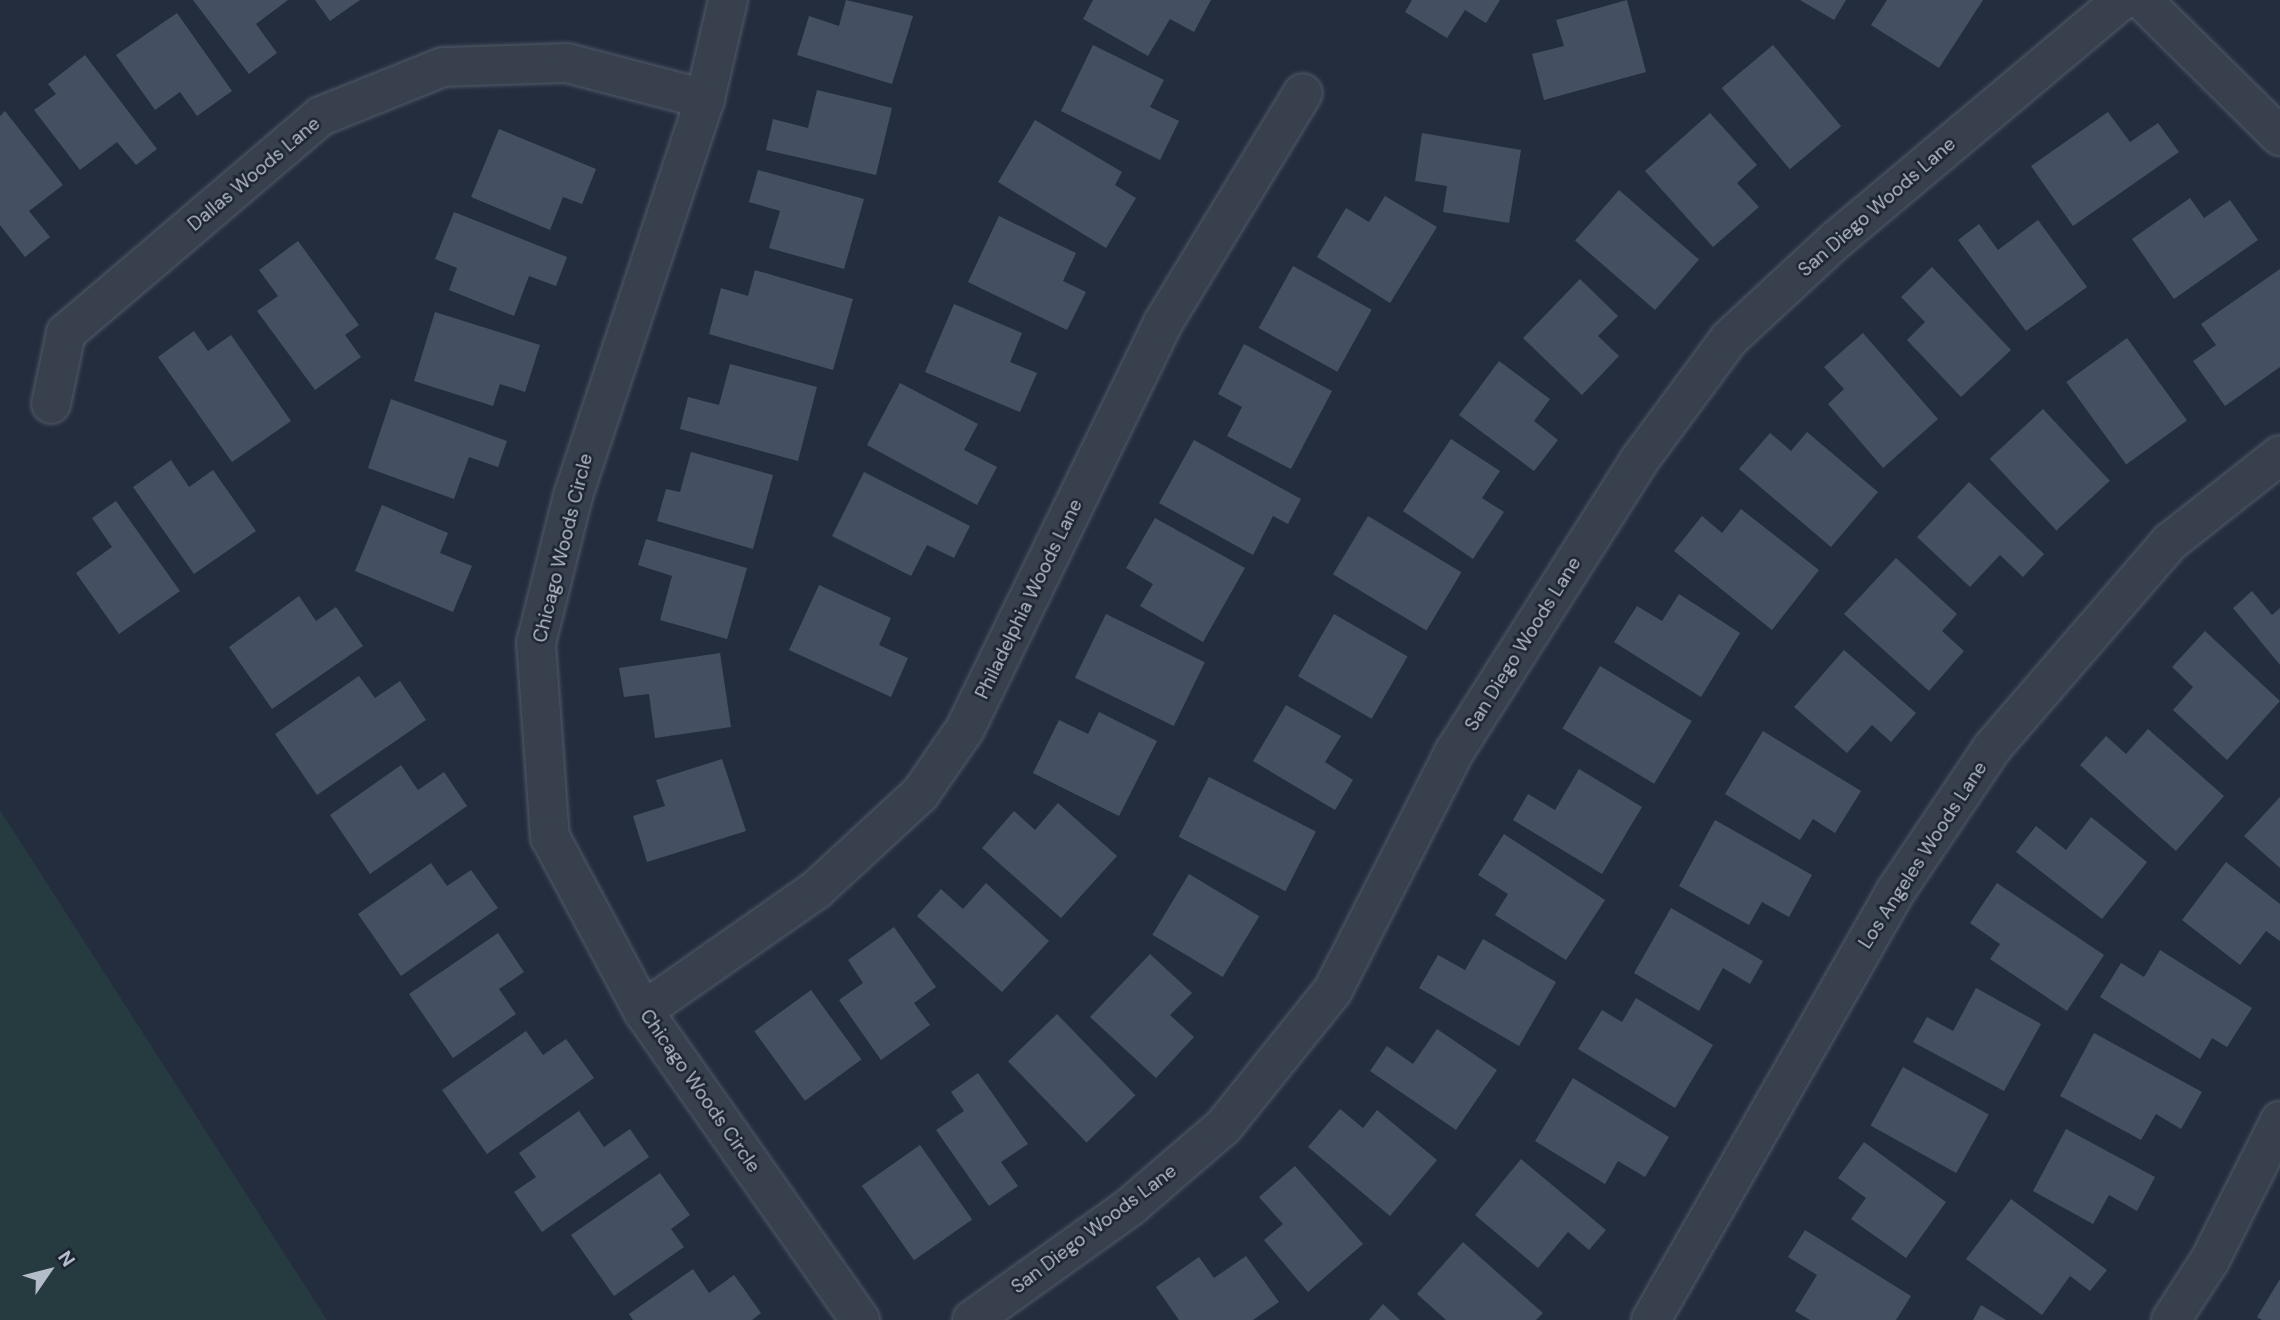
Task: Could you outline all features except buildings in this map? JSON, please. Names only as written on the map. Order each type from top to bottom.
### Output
[{"type":"street","name":"Chicago Woods Circle","points":[[728,0],[705,99],[573,496],[536,643],[550,837],[643,1011],[860,1320]]},
{"type":"street","name":"San Diego Woods Lane","points":[[972,1320],[1131,1206],[1223,1127],[1334,990],[1453,754],[1638,462],[1729,339],[1836,240],[2122,0]]},
{"type":"street","points":[[2142,0],[2280,136]]},
{"type":"street","name":"Dallas Woods Lane","points":[[51,404],[66,333],[321,116],[443,67],[567,63],[705,99]]},
{"type":"street","name":"Philadelphia Woods Lane","points":[[643,1011],[817,889],[920,794],[965,729],[1163,323],[1303,93]]},
{"type":"street","name":"Los Angeles Woods Lane","points":[[1651,1320],[1895,892],[1992,748],[2170,542],[2280,456]]},
{"type":"street","points":[[2171,1320],[2210,1260],[2280,1121]]},
{"type":"green space","points":[[0,810],[327,1320],[0,1320]]}]
